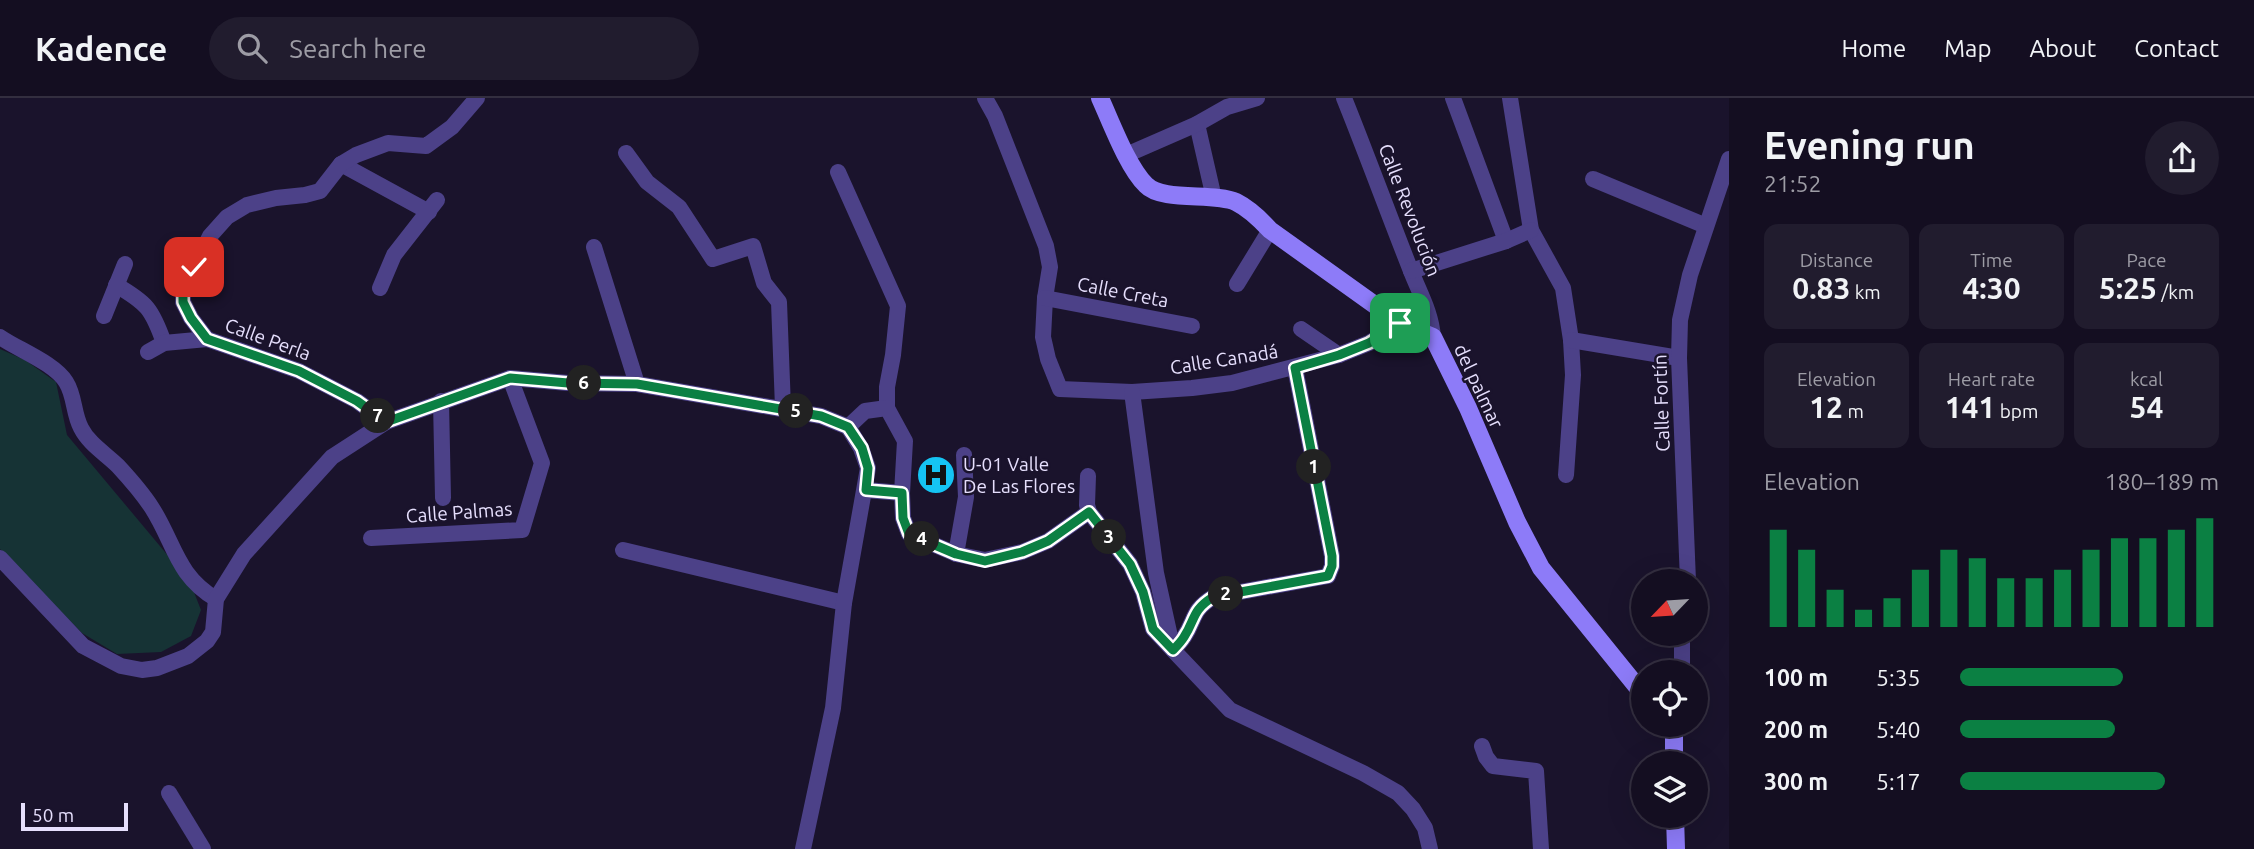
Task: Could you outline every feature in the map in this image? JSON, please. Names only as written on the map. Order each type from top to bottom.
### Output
[{"type":"street","points":[[341,164],[388,143],[426,146],[452,127],[477,98]]},
{"type":"street","points":[[985,98],[995,116],[1045,246],[1050,267],[1045,298]]},
{"type":"street","points":[[1100,98],[1126,155],[1197,124],[1225,103],[1256,98]]},
{"type":"street","name":"Calle Revolución","points":[[1343,98],[1432,320],[1433,338]]},
{"type":"street","points":[[1453,98],[1506,241]]},
{"type":"street","points":[[1510,98],[1531,230],[1563,289],[1571,340],[1573,375],[1566,475]]},
{"type":"street","points":[[1197,124],[1214,198]]},
{"type":"street","points":[[626,153],[647,182],[679,207],[713,260],[753,246],[764,284],[779,302],[783,408]]},
{"type":"street","name":"del palmar","points":[[1126,155],[1147,187],[1171,195],[1234,201],[1400,323],[1433,338],[1468,408],[1517,522],[1541,568],[1631,679]]},
{"type":"street","name":"Calle Fortín","points":[[1688,569],[1679,358],[1680,320],[1690,275],[1729,159]]},
{"type":"street","points":[[341,164],[433,206],[394,255],[380,288]]},
{"type":"street","name":"Calle Perla","points":[[207,339],[183,302],[183,290],[210,236],[227,218],[247,205],[320,191],[341,164]]},
{"type":"street","points":[[838,172],[898,306],[887,387],[887,408],[905,441],[903,518],[909,534],[956,554],[985,561],[1022,552],[1048,541],[1089,512]]},
{"type":"street","points":[[1593,179],[1706,226]]},
{"type":"street","points":[[1237,284],[1270,230]]},
{"type":"street","points":[[1411,271],[1506,241],[1531,230]]},
{"type":"street","points":[[594,247],[637,384]]},
{"type":"street","points":[[104,316],[125,264]]},
{"type":"street","points":[[116,285],[143,301],[156,321],[164,343]]},
{"type":"street","name":"Calle Creta","points":[[1045,298],[1192,326]]},
{"type":"street","name":"Calle Canadá","points":[[1045,298],[1043,337],[1060,389],[1132,391],[1219,385],[1339,355],[1369,343],[1400,323]]},
{"type":"street","points":[[1301,329],[1339,355]]},
{"type":"street","points":[[0,337],[56,370],[66,382],[82,430],[118,467],[152,509],[180,565],[201,590],[215,600]]},
{"type":"street","name":"Calle Perla","points":[[148,352],[164,343],[207,339],[299,371],[357,401],[386,422]]},
{"type":"street","points":[[1571,340],[1679,358]]},
{"type":"street","points":[[1173,650],[1185,636],[1193,616],[1202,604],[1213,597],[1328,576],[1332,556],[1295,368]]},
{"type":"street","points":[[0,558],[83,646],[121,666],[142,670],[157,668],[188,656],[207,641],[213,632],[215,600],[244,554],[332,457],[386,422],[441,401],[510,378],[568,383],[637,384],[821,416],[848,427],[862,448],[868,468],[844,603],[834,708],[803,849]]},
{"type":"street","name":"Calle Palmas","points":[[371,538],[522,530],[542,463],[510,378]]},
{"type":"street","points":[[1132,391],[1156,573],[1173,650]]},
{"type":"street","points":[[441,401],[443,498]]},
{"type":"street","points":[[848,427],[865,411],[887,408]]},
{"type":"street","points":[[956,554],[966,497],[964,455]]},
{"type":"street","points":[[1088,476],[1089,512],[1130,564],[1143,592],[1153,629],[1230,710],[1363,773],[1398,793],[1413,809],[1424,828],[1430,849]]},
{"type":"street","points":[[866,490],[902,493]]},
{"type":"street","points":[[623,550],[844,603]]},
{"type":"street","points":[[1482,746],[1493,766],[1536,771],[1541,849]]},
{"type":"street","points":[[169,793],[203,849]]},
{"type":"street","points":[[1675,828],[1676,849]]},
{"type":"green space","points":[[0,349],[25,360],[56,382],[67,435],[190,582],[201,610],[191,636],[161,652],[117,654],[82,633],[0,549]]},
{"type":"place","name":"U-01 Valle De Las Flores","points":[[936,475]]},
{"type":"route","points":[[194,267],[183,290],[183,302],[207,339],[299,371],[357,401],[386,422],[510,378],[568,383],[637,384],[783,408],[821,416],[848,427],[862,448],[868,468],[866,490],[902,493],[903,518],[909,534],[956,554],[985,561],[1022,552],[1048,541],[1089,512],[1130,564],[1143,592],[1153,629],[1173,650],[1185,636],[1193,616],[1202,604],[1213,597],[1328,576],[1332,556],[1295,368],[1369,343],[1400,323]]}]
